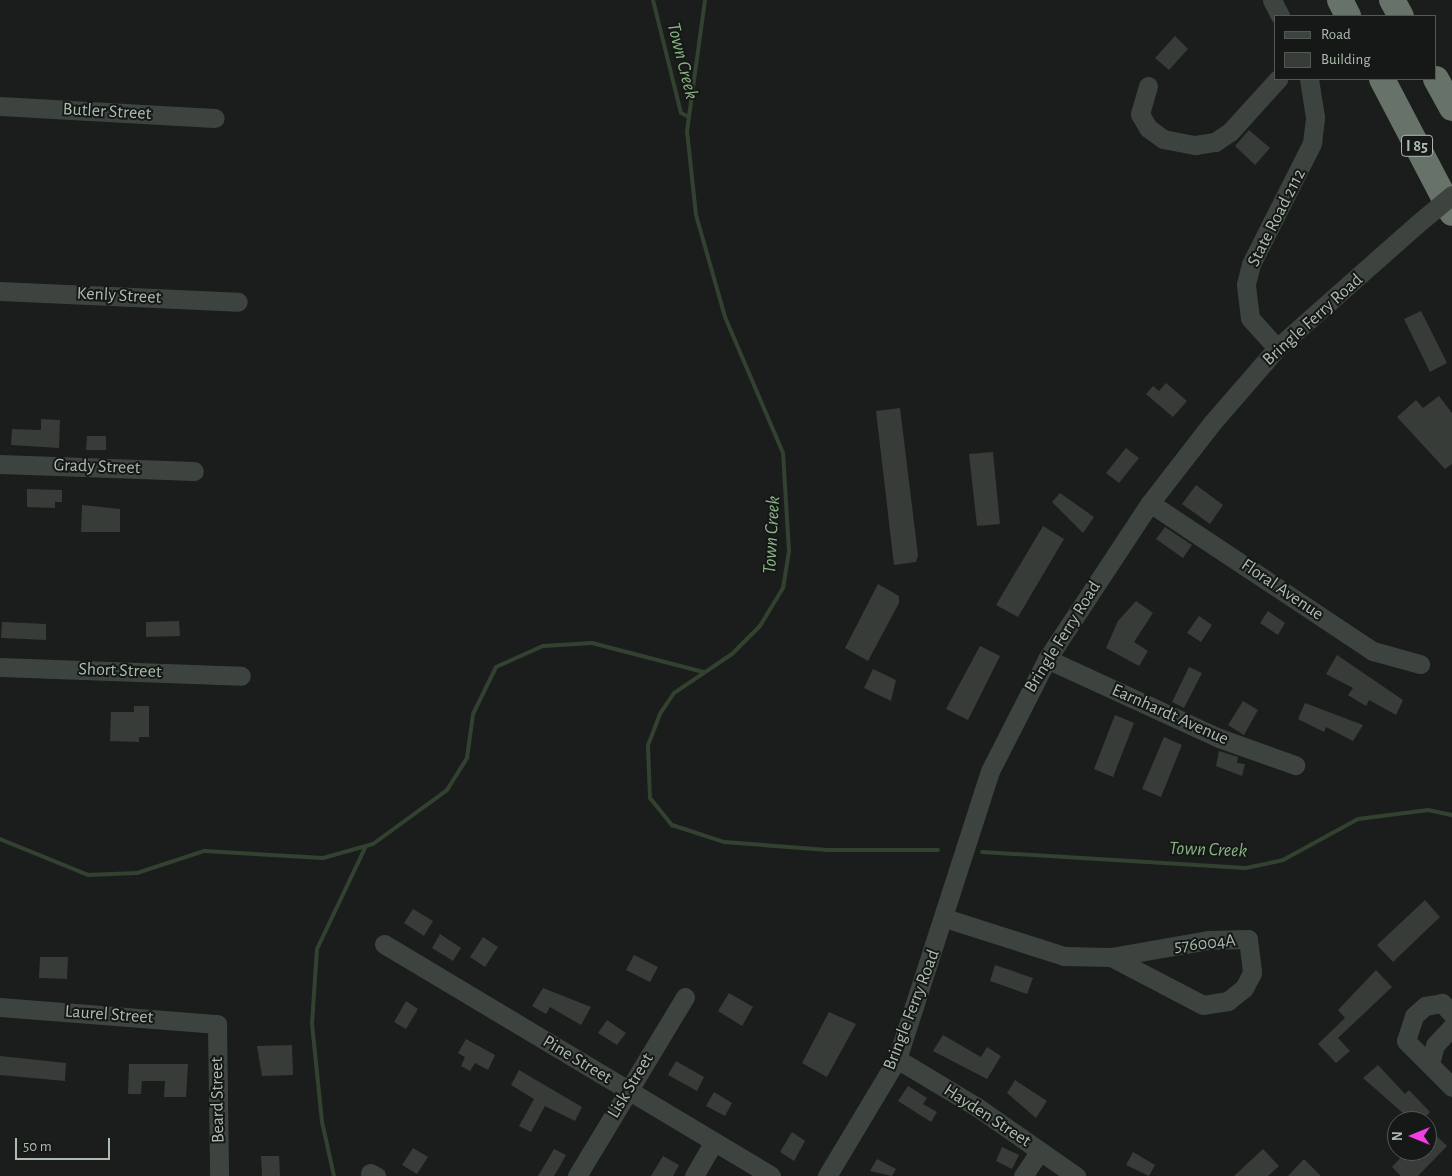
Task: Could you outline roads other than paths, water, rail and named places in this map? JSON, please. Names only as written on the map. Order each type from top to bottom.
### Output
[{"type":"highway","points":[[1340,0],[1348,15]]},
{"type":"highway","points":[[1392,0],[1400,15]]},
{"type":"highway","name":"I 85","points":[[1383,80],[1452,213]]},
{"type":"highway","points":[[1437,80],[1452,108]]},
{"type":"street","points":[[1272,0],[1280,15]]},
{"type":"street","points":[[1148,86],[1140,114],[1148,128],[1163,139],[1195,145],[1215,142],[1230,132],[1277,80]]},
{"type":"street","name":"State Road 2112","points":[[1277,348],[1250,318],[1246,284],[1251,264],[1312,143],[1315,117],[1309,80]]},
{"type":"street","name":"Butler Street","points":[[0,106],[215,118]]},
{"type":"street","name":"Bringle Ferry Road","points":[[827,1176],[897,1059],[945,918],[990,771],[1046,659],[1150,503],[1277,348],[1452,195]]},
{"type":"street","name":"Kenly Street","points":[[0,291],[238,302]]},
{"type":"street","name":"Grady Street","points":[[0,464],[194,471]]},
{"type":"street","name":"Floral Avenue","points":[[1150,503],[1373,651],[1420,664]]},
{"type":"street","name":"Earnhardt Avenue","points":[[1046,659],[1219,738],[1295,766]]},
{"type":"street","name":"Short Street","points":[[0,666],[241,676]]},
{"type":"street","name":"576004A","points":[[945,918],[1046,952],[1111,957],[1208,940],[1248,940],[1252,973],[1244,988],[1228,1001],[1203,1005],[1111,957]]},
{"type":"street","name":"Pine Street","points":[[384,944],[770,1176]]},
{"type":"street","name":"Lisk Street","points":[[577,1176],[627,1090],[685,997]]},
{"type":"street","points":[[1452,1014],[1434,1002],[1414,1016],[1407,1028],[1406,1041],[1452,1087]]},
{"type":"street","name":"Laurel Street","points":[[0,1007],[217,1024]]},
{"type":"street","name":"Beard Street","points":[[217,1024],[219,1176]]},
{"type":"street","points":[[1430,1063],[1435,1045],[1452,1027]]},
{"type":"street","name":"Hayden Street","points":[[897,1059],[1076,1176]]},
{"type":"street","points":[[694,1176],[714,1142]]},
{"type":"street","points":[[1023,1176],[1040,1151]]},
{"type":"waterway","name":"Town Creek","points":[[653,0],[681,113],[689,117]]},
{"type":"waterway","name":"Town Creek","points":[[705,0],[687,131],[696,215],[725,317],[783,453],[789,551],[783,588],[760,626],[732,654],[674,693],[660,714],[648,746],[650,798],[672,825],[724,842],[828,850],[938,850]]},
{"type":"waterway","points":[[0,839],[88,875],[137,873],[204,851],[323,858],[373,844],[447,790],[467,758],[473,714],[496,667],[543,646],[592,643],[703,672]]},
{"type":"waterway","name":"Town Creek","points":[[982,852],[1246,868],[1283,860],[1358,819],[1428,810],[1452,815]]},
{"type":"waterway","points":[[334,1176],[322,1122],[312,1024],[317,949],[366,846]]}]
